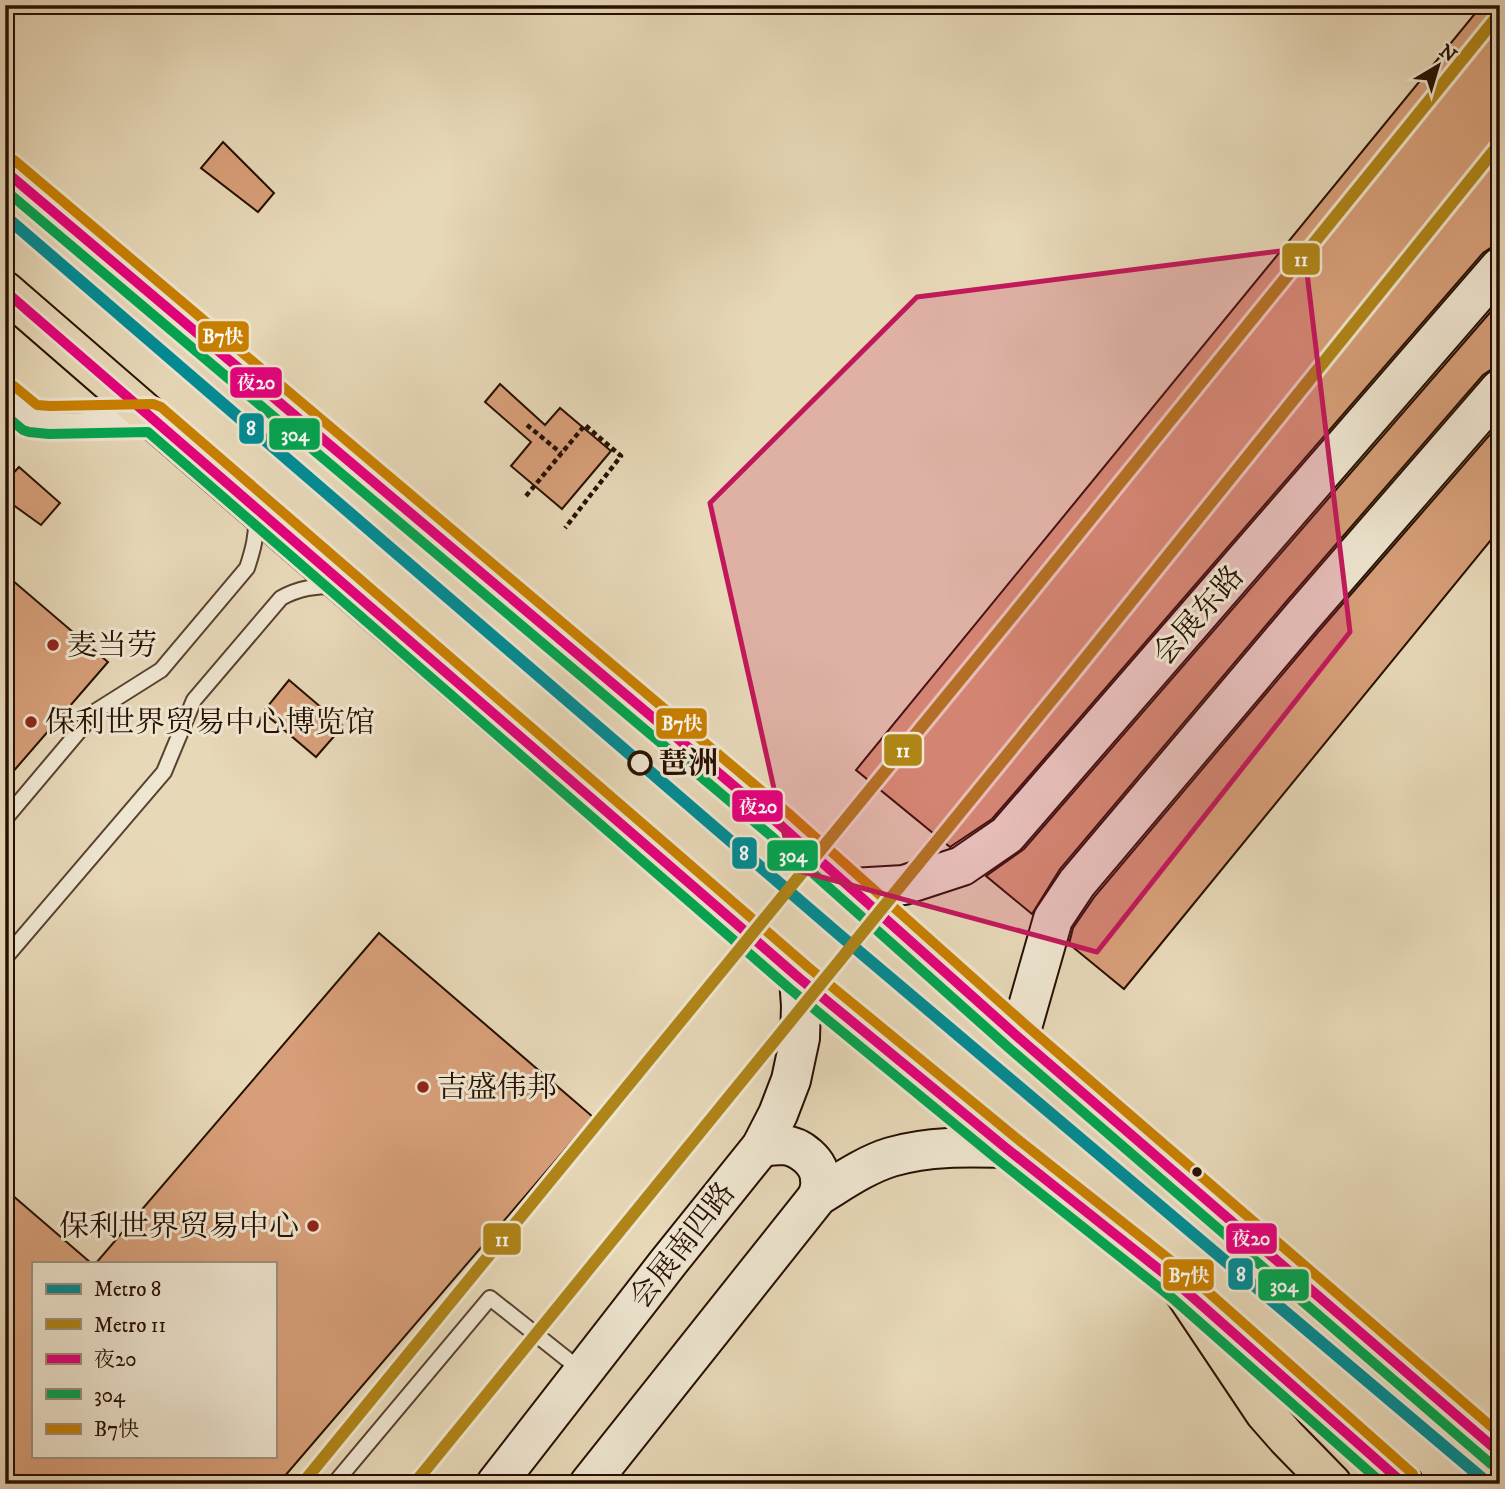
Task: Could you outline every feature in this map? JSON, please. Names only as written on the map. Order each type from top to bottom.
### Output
[{"type":"main road","points":[[5,171],[779,824],[1019,1038],[1500,1452]]},
{"type":"main road","points":[[5,291],[799,978],[1180,1286],[1404,1484]]},
{"type":"main road","points":[[1180,1286],[1265,1413],[1332,1484]]},
{"type":"street","name":"会展东路","points":[[852,888],[904,885],[962,866],[1007,835],[1500,267]]},
{"type":"street","points":[[1019,1038],[1053,919],[1077,883],[1302,617],[1500,389]]},
{"type":"street","name":"会展南四路","points":[[496,1484],[761,1147],[791,1080],[800,1038],[799,978]]},
{"type":"street","points":[[761,1147],[785,1145],[797,1148],[808,1156],[821,1178],[818,1196]]},
{"type":"street","points":[[589,1484],[818,1196],[889,1157],[951,1147],[1006,1148]]},
{"type":"lane","points":[[5,397],[31,418]]},
{"type":"lane","points":[[5,413],[49,420],[153,418]]},
{"type":"lane","points":[[5,819],[96,710],[161,670],[247,568],[257,530],[255,507]]},
{"type":"lane","points":[[5,958],[164,772],[194,700],[281,598],[296,590],[313,586],[344,585]]},
{"type":"lane","points":[[334,1484],[490,1298],[583,1372]]},
{"type":"path","points":[[527,425],[561,453]]},
{"type":"path","points":[[526,496],[585,425],[621,456],[565,528]]},
{"type":"highlighted area","points":[[1304,248],[1350,632],[1097,952],[792,869],[710,503],[917,297]]},
{"type":"building","points":[[1482,5],[1500,5],[1500,246],[1492,247],[1483,253],[992,819],[950,847],[856,770]]},
{"type":"building","points":[[223,142],[274,193],[258,212],[201,168]]},
{"type":"building","points":[[1500,301],[1500,368],[1492,369],[1483,375],[1285,603],[1060,869],[1032,914],[986,876],[1024,849]]},
{"type":"building","points":[[500,384],[545,425],[560,408],[611,451],[562,509],[511,466],[531,442],[485,402]]},
{"type":"building","points":[[1500,423],[1500,529],[1124,989],[1069,944],[1073,928],[1095,896],[1319,631]]},
{"type":"building","points":[[19,467],[60,503],[41,525],[5,499],[5,482]]},
{"type":"building","name":"保利世界贸易中心博览馆","points":[[5,574],[108,662],[5,781]]},
{"type":"building","points":[[289,680],[343,726],[316,757],[263,712]]},
{"type":"building","name":"保利世界贸易中心","points":[[379,933],[593,1117],[278,1484],[5,1484],[5,1189],[90,1262],[32,1262],[32,1458],[276,1458],[276,1262],[97,1262]]},
{"type":"metro line","name":"11","points":[[302,1484],[1008,621],[1500,13]]},
{"type":"metro line","name":"11","points":[[414,1484],[1072,675],[1500,143]]},
{"type":"metro line","name":"8","points":[[5,216],[842,937],[1489,1484]]},
{"type":"transit line","name":"B7快","points":[[14,160],[788,813],[1028,1027],[1500,1434]]},
{"type":"transit line","name":"夜20","points":[[5,171],[779,824],[1019,1038],[1500,1453]]},
{"type":"transit line","name":"304","points":[[5,190],[770,835],[1010,1049],[1491,1464]]},
{"type":"transit line","name":"夜20","points":[[5,291],[799,978],[1180,1286],[1404,1484]]},
{"type":"transit line","name":"B7快","points":[[14,386],[37,405],[153,404],[161,407],[808,967],[1189,1275],[1413,1474]]},
{"type":"transit line","name":"304","points":[[5,415],[29,432],[148,432],[790,989],[1171,1297],[1383,1484]]},
{"type":"place","name":"麦当劳","points":[[53,645]]},
{"type":"place","name":"保利世界贸易中心博览馆","points":[[31,722]]},
{"type":"place","name":"琶洲","points":[[640,763]]},
{"type":"place","name":"吉盛伟邦","points":[[423,1087]]},
{"type":"place","name":"保利世界贸易中心","points":[[313,1226]]}]
